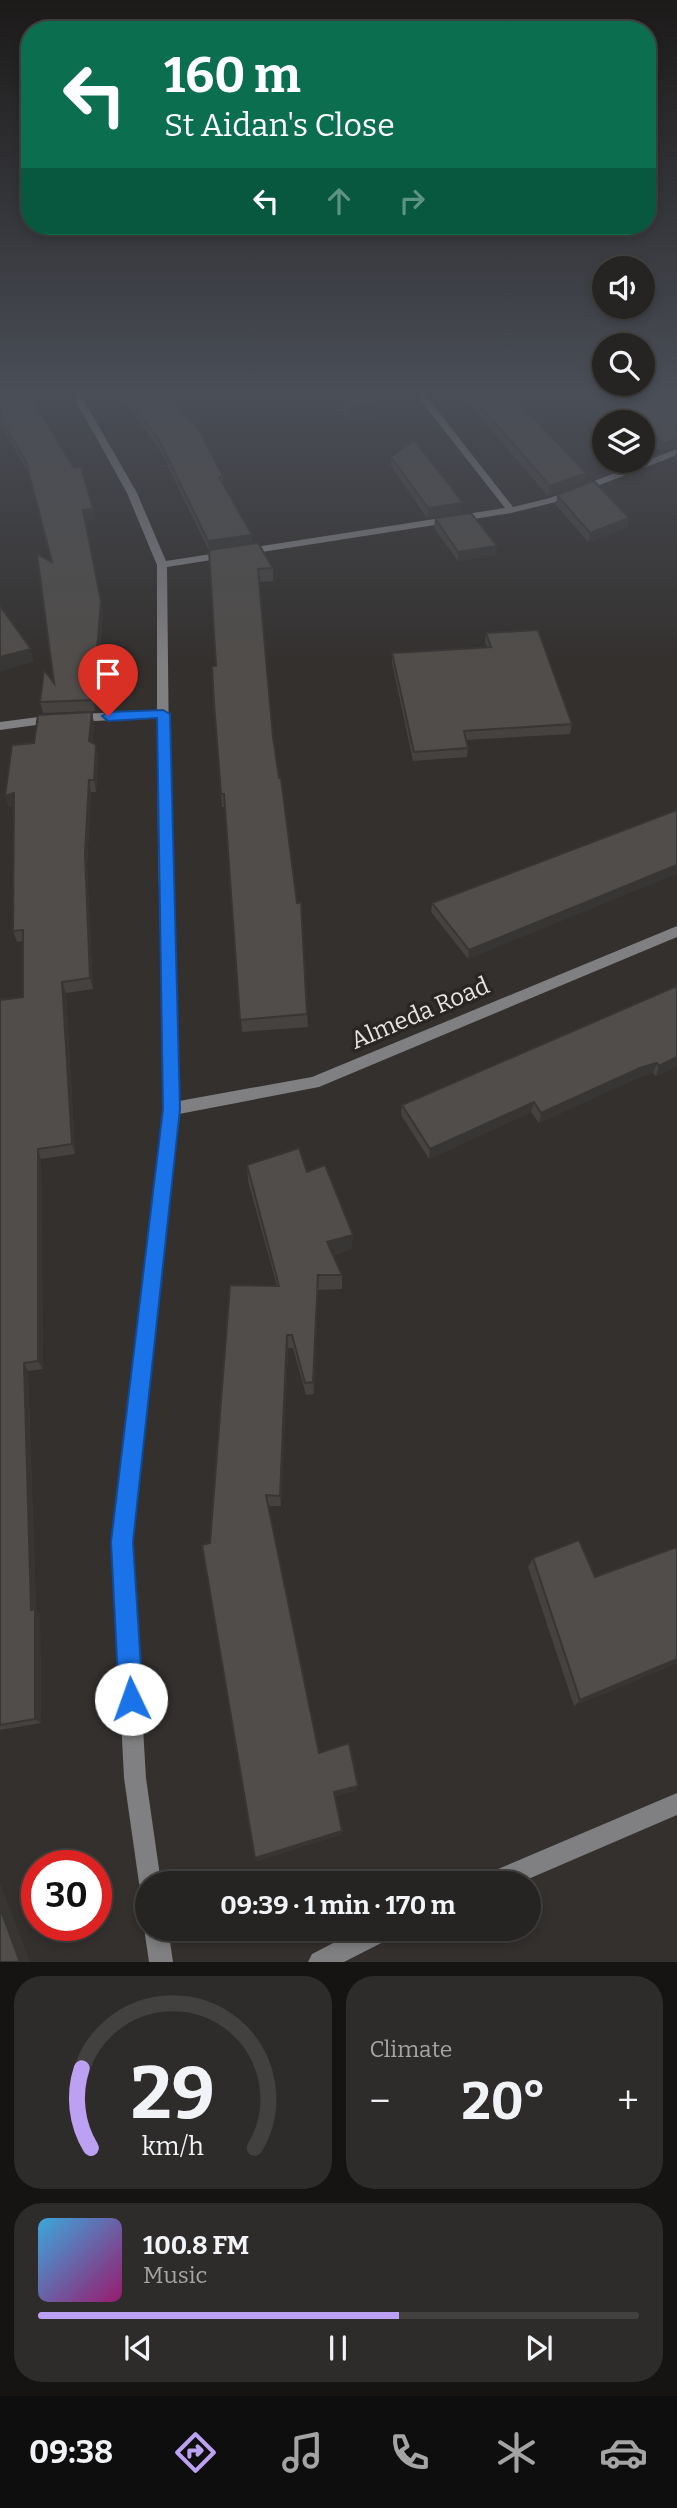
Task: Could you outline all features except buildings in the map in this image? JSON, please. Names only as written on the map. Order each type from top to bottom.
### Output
[{"type":"street","points":[[127,484],[162,565],[172,1109],[122,1542],[135,1778],[148,1871]]},
{"type":"street","points":[[490,484],[511,510]]},
{"type":"street","points":[[162,565],[511,510],[554,500],[596,484]]},
{"type":"street","points":[[0,726],[26,720],[163,714]]},
{"type":"street","name":"Almeda Road","points":[[172,1109],[314,1083],[677,931]]},
{"type":"street","points":[[520,1871],[677,1804]]},
{"type":"street","points":[[158,1941],[161,1962]]},
{"type":"street","points":[[320,1962],[361,1941]]},
{"type":"route","points":[[108,716],[163,714],[172,1109],[122,1542],[131,1699]]}]
